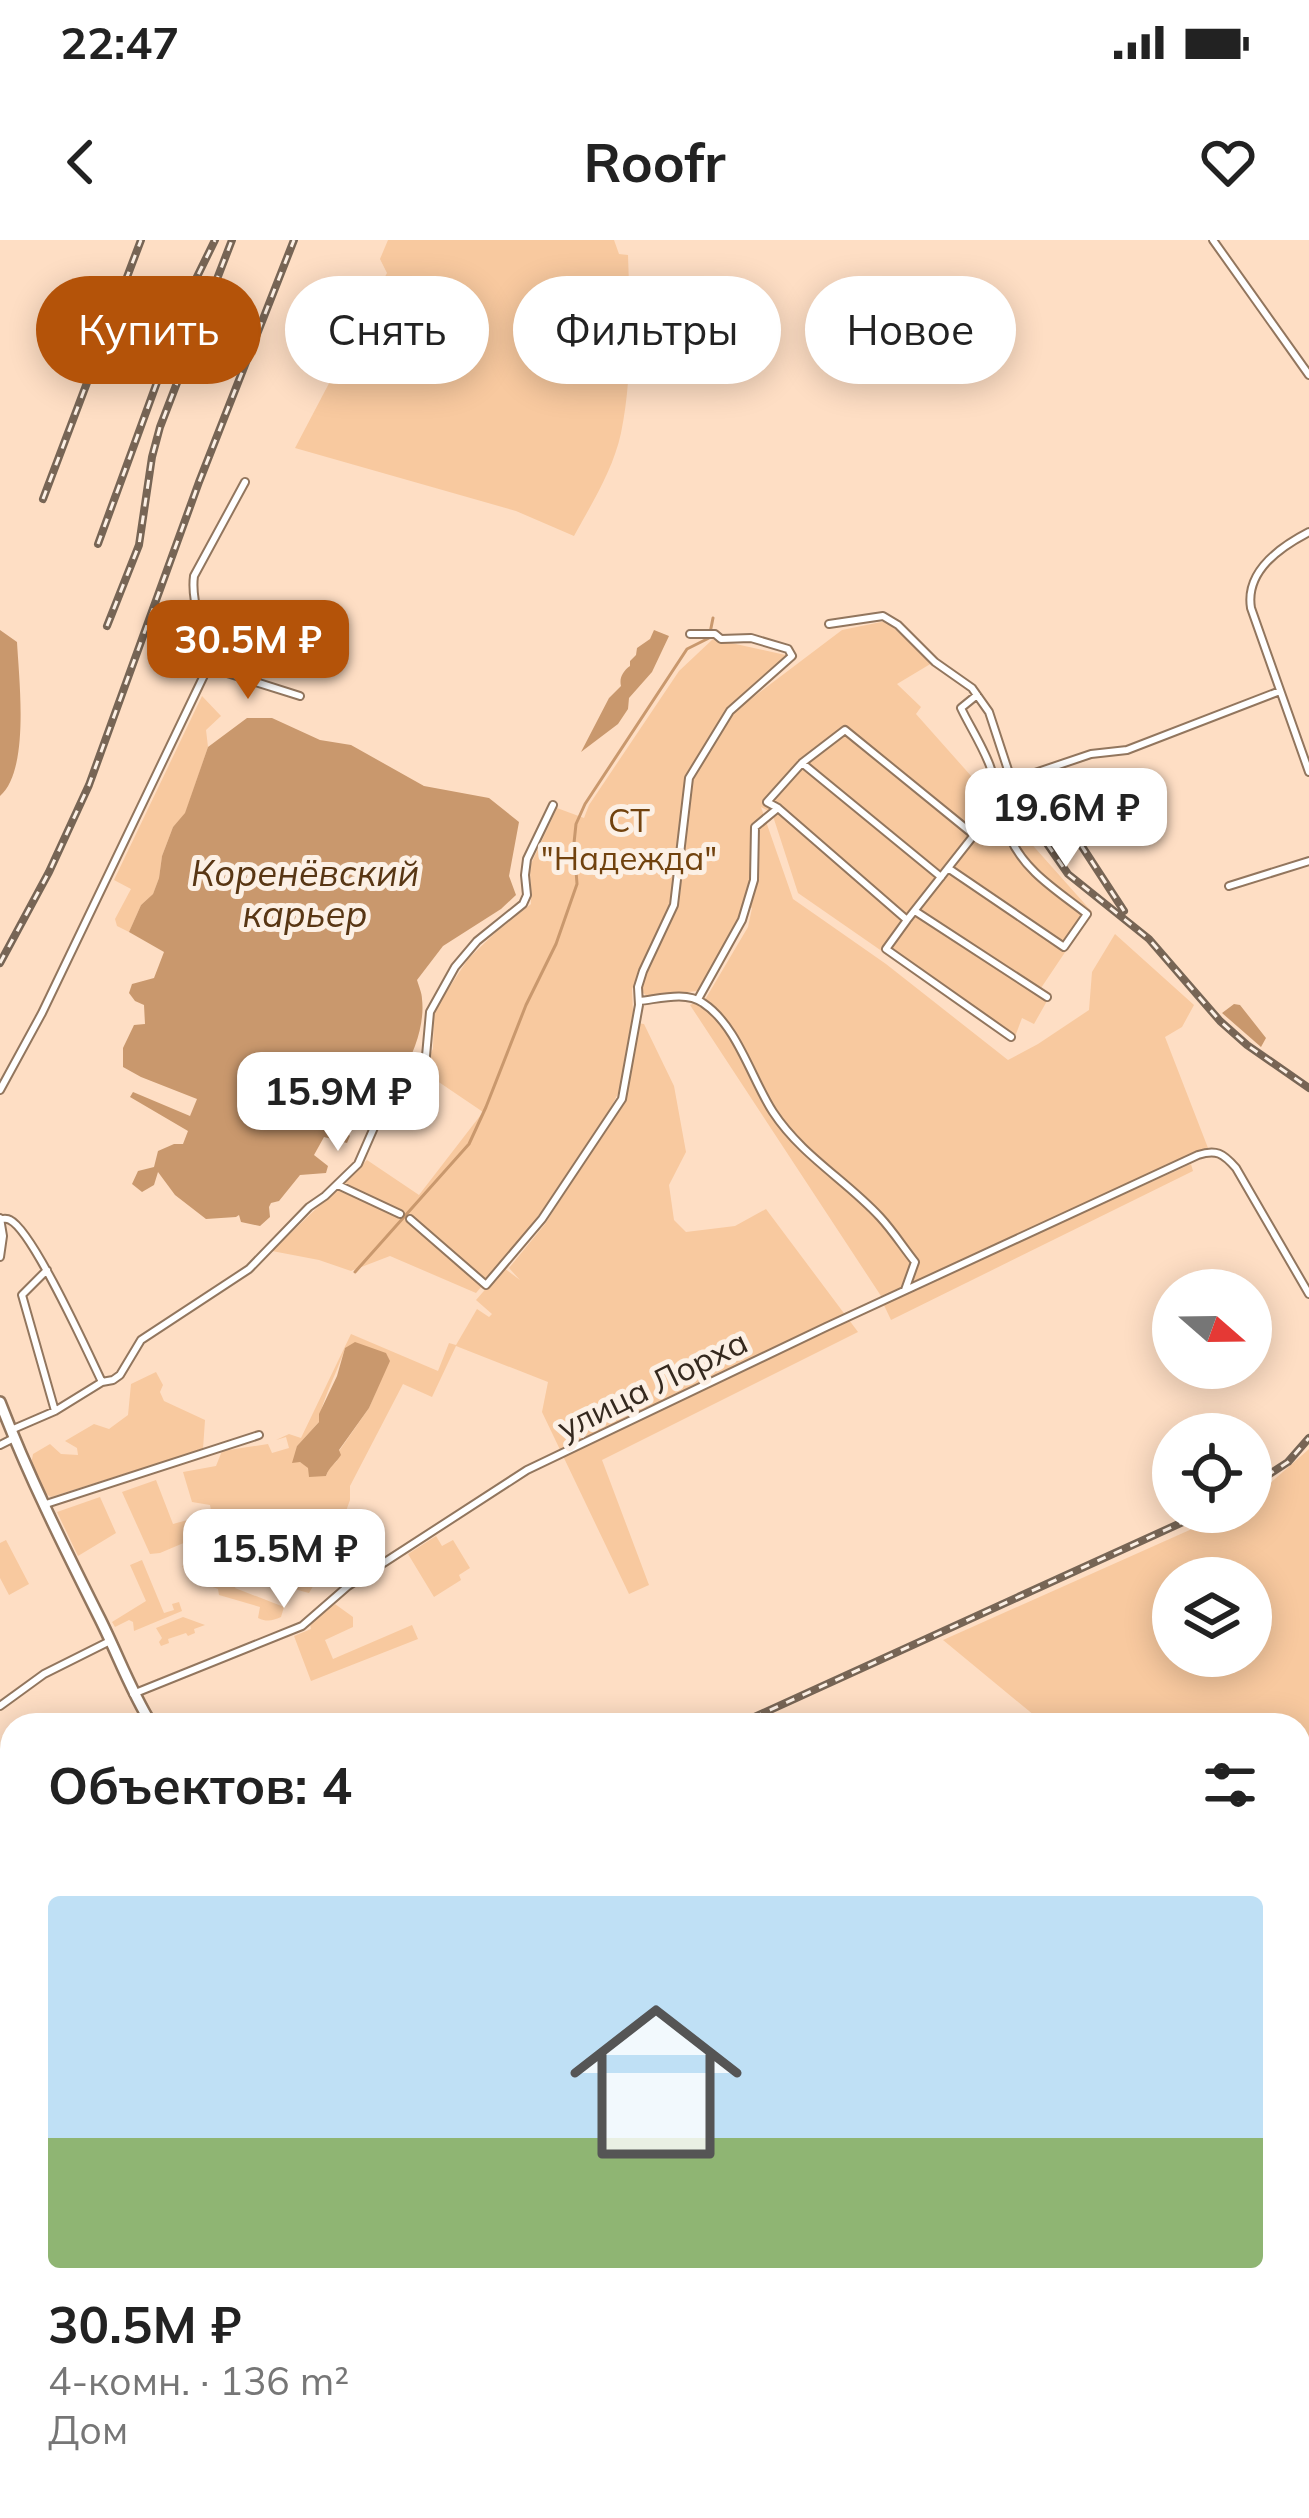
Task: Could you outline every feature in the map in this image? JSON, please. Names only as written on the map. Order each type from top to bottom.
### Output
[{"type":"main road","points":[[0,1402],[142,1713]]},
{"type":"street","points":[[1213,240],[1309,375]]},
{"type":"street","points":[[0,1090],[42,1013],[208,668],[192,585],[244,482]]},
{"type":"street","points":[[1309,532],[1269,557],[1249,595],[1309,772]]},
{"type":"street","points":[[829,624],[883,616],[972,688],[988,712],[1010,776],[1026,776],[1091,754],[1126,750],[1280,691]]},
{"type":"street","points":[[410,1219],[486,1285],[542,1220],[622,1099],[638,987],[674,905],[689,778],[730,711],[792,656],[788,649],[751,638],[690,634]]},
{"type":"street","points":[[208,668],[300,696]]},
{"type":"street","points":[[977,695],[962,708],[984,750],[996,791],[993,807],[886,949],[1011,1037]]},
{"type":"street","points":[[907,920],[767,802],[802,763],[845,730],[974,835],[1003,833],[1010,837],[1032,870],[1087,914],[1064,947],[948,868]]},
{"type":"street","points":[[802,763],[941,877]]},
{"type":"street","points":[[0,1445],[121,1375],[141,1340],[249,1269],[308,1207],[358,1164],[393,1095],[426,1056],[430,1012],[455,967],[477,941],[523,904],[527,859],[553,805]]},
{"type":"street","points":[[698,999],[742,920],[754,880],[755,827],[778,808]]},
{"type":"street","points":[[1229,886],[1309,861]]},
{"type":"street","points":[[915,911],[1047,998]]},
{"type":"street","points":[[639,1001],[688,997],[712,1009],[773,1112],[802,1149],[880,1216],[914,1262],[905,1290]]},
{"type":"street","name":"улица Лорха","points":[[133,1694],[302,1626],[348,1586],[527,1470],[1198,1155],[1224,1154],[1236,1168],[1309,1294]]},
{"type":"street","points":[[337,1185],[400,1214]]},
{"type":"street","points":[[0,1258],[0,1218],[21,1230],[47,1270],[102,1382]]},
{"type":"street","points":[[47,1270],[22,1295],[55,1412]]},
{"type":"street","points":[[44,1504],[259,1436]]},
{"type":"street","points":[[0,1706],[44,1674],[111,1641]]},
{"type":"green space","points":[[388,240],[614,240],[619,254],[628,255],[629,276],[513,276],[513,384],[627,384],[617,447],[574,536],[516,511],[295,448],[329,384],[489,384],[489,276],[385,276],[380,259]]},
{"type":"green space","points":[[886,621],[932,663],[897,684],[921,707],[916,714],[1092,912],[1037,994],[1047,1001],[1034,1024],[1022,1018],[1013,1042],[798,893],[772,813],[761,807],[793,899],[886,964],[1008,1060],[1089,1010],[1092,972],[1115,934],[1194,1005],[1182,1027],[1165,1037],[1208,1148],[883,1299],[690,1005],[706,998],[748,927],[752,908],[742,906],[698,991],[647,996],[642,992],[679,904],[692,777],[731,714],[842,630]]},
{"type":"green space","name":"СТ \"Надежда\"","points":[[713,639],[790,656],[729,709],[687,776],[671,905],[632,989],[633,1012],[619,1092],[568,1176],[476,1293],[390,1256],[351,1271],[272,1251],[367,1160],[419,1195],[483,1112],[421,1070],[433,1049],[434,1012],[468,959],[531,904],[530,866],[557,808],[584,818],[679,671]]},
{"type":"green space","points":[[202,696],[221,716],[206,730],[208,747],[185,814],[173,827],[153,894],[141,905],[129,932],[117,926],[115,919],[131,889],[114,880]]},
{"type":"green space","points":[[637,1023],[644,1024],[674,1086],[686,1152],[669,1185],[674,1220],[686,1232],[735,1226],[766,1209],[858,1332],[602,1460],[649,1585],[629,1594],[542,1412],[548,1382],[456,1346],[432,1397],[403,1384],[350,1486],[346,1511],[373,1521],[375,1542],[356,1560],[342,1555],[334,1561],[341,1573],[334,1578],[316,1559],[257,1537],[254,1523],[240,1519],[150,1554],[122,1492],[156,1480],[173,1524],[191,1519],[196,1531],[214,1525],[210,1505],[192,1502],[183,1472],[216,1466],[222,1451],[268,1444],[272,1453],[289,1448],[286,1437],[276,1440],[289,1434],[301,1438],[351,1334],[438,1371],[449,1343],[456,1345],[477,1309],[489,1317],[492,1314],[476,1300],[504,1268],[520,1280],[509,1268],[545,1224],[624,1100]],"holes":[[[345,1348],[389,1361],[369,1408],[326,1476],[300,1462],[297,1446],[319,1422]]]},
{"type":"green space","points":[[1191,1164],[1193,1171],[891,1320],[883,1303]]},
{"type":"green space","points":[[156,1372],[164,1401],[205,1420],[203,1449],[51,1497],[39,1490],[31,1465],[33,1454],[50,1444],[61,1454],[78,1455],[77,1448],[65,1441],[94,1424],[109,1429],[128,1415],[131,1384]]},
{"type":"green space","points":[[1309,1449],[1309,1713],[1031,1713],[943,1640],[1183,1533],[1272,1533],[1272,1482]]},
{"type":"green space","points":[[100,1497],[116,1533],[78,1556],[57,1512]]},
{"type":"green space","points":[[436,1536],[442,1546],[453,1540],[470,1568],[459,1575],[461,1580],[434,1597],[408,1554]]},
{"type":"green space","points":[[246,1538],[249,1544],[244,1553],[230,1564],[184,1570],[182,1566]]},
{"type":"green space","points":[[6,1540],[29,1584],[9,1595],[0,1578],[0,1543]]},
{"type":"green space","points":[[248,1555],[254,1562],[235,1588],[284,1607],[281,1617],[258,1618],[260,1607],[219,1595],[210,1586]]},
{"type":"green space","points":[[142,1560],[164,1613],[179,1602],[182,1611],[134,1631],[129,1620],[115,1627],[112,1622],[146,1601],[130,1565]]},
{"type":"green space","points":[[269,1566],[315,1583],[309,1593],[272,1583],[263,1575]]},
{"type":"green space","points":[[335,1604],[353,1617],[353,1627],[325,1640],[333,1659],[412,1625],[418,1639],[311,1681],[294,1636],[311,1629],[310,1624]]},
{"type":"green space","points":[[183,1617],[205,1625],[161,1646],[156,1628]]},
{"type":"water","points":[[0,630],[17,642],[20,724],[16,766],[0,796]]},
{"type":"water","points":[[654,630],[669,636],[652,672],[629,698],[618,724],[581,752],[609,698],[621,686],[637,648]]},
{"type":"water","name":"Коренёвский карьер","points":[[247,718],[272,718],[320,740],[351,745],[424,786],[489,798],[519,822],[509,876],[516,895],[443,946],[417,980],[422,999],[419,1032],[396,1082],[360,1115],[345,1107],[338,1122],[350,1136],[347,1143],[324,1137],[314,1155],[328,1166],[326,1173],[300,1175],[279,1201],[271,1203],[270,1217],[260,1226],[241,1222],[239,1215],[206,1219],[175,1195],[158,1172],[154,1185],[142,1192],[132,1184],[138,1171],[154,1167],[158,1151],[183,1144],[188,1131],[130,1097],[133,1092],[190,1116],[197,1099],[123,1067],[123,1048],[134,1025],[145,1024],[144,1005],[129,993],[132,984],[154,978],[164,952],[129,932],[141,905],[153,894],[162,856],[173,827],[185,813],[208,747]]},
{"type":"water","points":[[1240,1005],[1266,1038],[1261,1047],[1222,1013]]},
{"type":"water","points":[[355,1342],[386,1353],[390,1361],[369,1408],[339,1450],[339,1458],[326,1476],[309,1477],[308,1468],[292,1463],[297,1446],[319,1422],[345,1348]]},
{"type":"waterway","points":[[355,1272],[469,1144],[556,944],[577,884],[574,843],[585,804],[687,649],[709,638],[713,618]]},
{"type":"railway","points":[[43,499],[141,240]]},
{"type":"railway","points":[[98,544],[191,289],[215,240]]},
{"type":"railway","points":[[107,626],[139,545],[160,427],[232,240]]},
{"type":"railway","points":[[0,963],[89,785],[199,482],[294,240]]},
{"type":"railway","points":[[1042,785],[1124,911]]},
{"type":"railway","points":[[1027,815],[1068,874],[1149,939],[1247,1045],[1309,1088]]},
{"type":"railway","points":[[1272,1472],[1309,1438]]},
{"type":"railway","points":[[763,1713],[1159,1533]]}]
